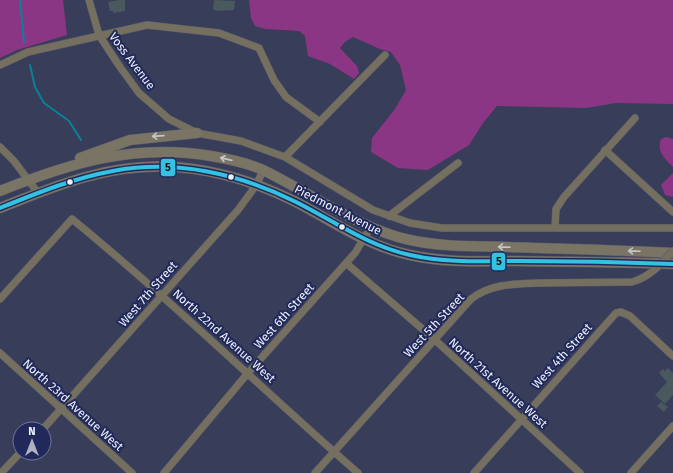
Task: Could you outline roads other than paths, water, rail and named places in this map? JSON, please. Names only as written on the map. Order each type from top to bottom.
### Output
[{"type":"highway","points":[[50,172],[88,154],[130,140],[150,136],[197,133]]},
{"type":"highway","name":"Piedmont Avenue","points":[[0,191],[50,172],[90,160],[144,152],[194,153],[227,159],[263,170],[370,227],[400,238],[438,244],[673,252]]},
{"type":"highway","name":"Piedmont Avenue","points":[[0,208],[86,176],[143,167],[188,167],[225,174],[257,184],[297,203],[364,240],[400,253],[443,259],[673,264]]},
{"type":"street","name":"Voss Avenue","points":[[89,0],[99,35],[139,93],[169,119],[197,133]]},
{"type":"street","points":[[0,66],[28,52],[147,25],[199,30],[237,38],[259,48],[274,80],[286,97],[320,122]]},
{"type":"street","points":[[285,157],[385,55]]},
{"type":"street","points":[[555,227],[556,212],[561,201],[635,118]]},
{"type":"street","name":"Piedmont Avenue","points":[[197,133],[241,142],[285,157],[373,210],[410,223],[442,228],[673,228]]},
{"type":"street","points":[[0,147],[14,161],[38,193]]},
{"type":"street","points":[[605,150],[673,212]]},
{"type":"street","points":[[389,216],[458,163]]},
{"type":"street","name":"West 7th Street","points":[[51,421],[238,210],[257,184],[263,170]]},
{"type":"street","name":"North 22nd Avenue West","points":[[0,299],[72,219],[118,256],[358,473]]},
{"type":"street","name":"West 6th Street","points":[[164,473],[248,373],[346,263],[364,240],[370,227]]},
{"type":"street","name":"West 5th Street","points":[[316,473],[434,339],[469,302],[482,292],[505,285],[632,282],[643,278],[654,271],[673,252]]},
{"type":"street","name":"North 21st Avenue West","points":[[346,263],[434,339],[580,473]]},
{"type":"street","name":"West 4th Street","points":[[474,473],[521,418],[612,317],[621,312],[630,316],[673,356]]},
{"type":"street","name":"North 23rd Avenue West","points":[[0,353],[132,473]]},
{"type":"street","points":[[631,473],[673,426]]},
{"type":"street","points":[[1,473],[12,461]]},
{"type":"waterway","points":[[20,0],[24,42]]},
{"type":"waterway","points":[[30,65],[35,87],[44,103],[69,121],[81,140]]}]
